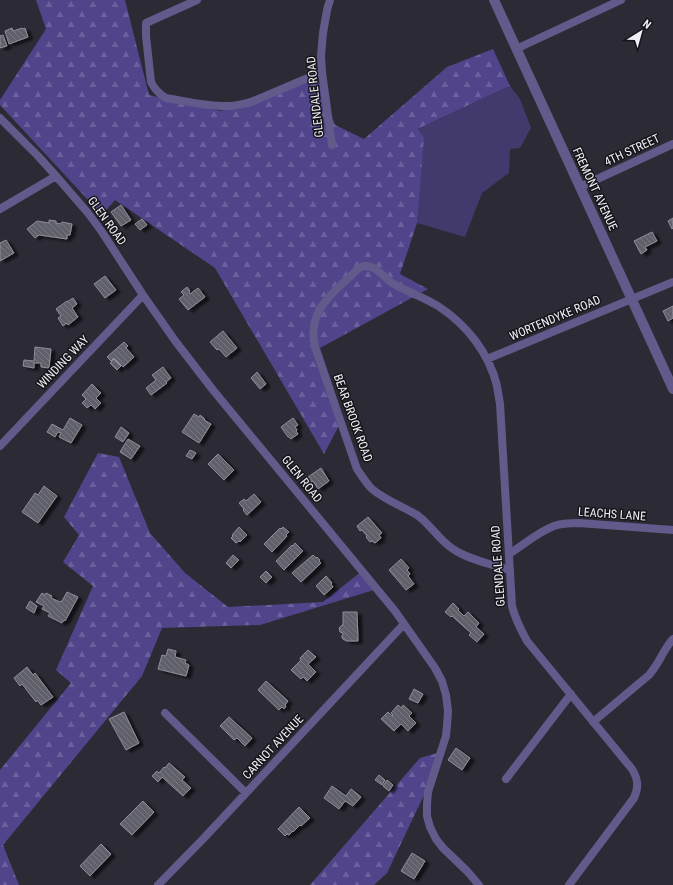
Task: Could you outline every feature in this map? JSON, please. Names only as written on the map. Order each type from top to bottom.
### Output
[{"type":"street","points":[[197,0],[146,23],[146,36],[152,82],[154,89],[160,95],[166,98],[216,105],[238,105],[251,102],[322,72]]},
{"type":"street","name":"GLENDALE ROAD","points":[[330,0],[323,33],[321,56],[332,145]]},
{"type":"street","name":"FREMONT AVENUE","points":[[494,0],[673,389]]},
{"type":"street","points":[[516,49],[621,0]]},
{"type":"street","name":"GLEN ROAD","points":[[0,118],[32,150],[88,213],[176,342],[213,390],[395,611],[435,668],[442,681],[446,695],[448,711],[447,731],[428,792],[427,816],[430,827],[436,839],[443,848],[463,866],[479,885]]},
{"type":"street","name":"4TH STREET","points":[[580,188],[673,144]]},
{"type":"street","points":[[0,210],[56,176]]},
{"type":"street","name":"BEAR BROOK ROAD","points":[[411,292],[393,283],[373,267],[368,265],[363,266],[359,268],[325,302],[319,310],[315,320],[313,331],[315,347],[357,469],[371,488],[380,495],[417,516],[429,525],[444,542],[453,549],[463,555],[510,570]]},
{"type":"street","name":"WORTENDYKE ROAD","points":[[487,359],[673,282]]},
{"type":"street","name":"GLENDALE ROAD","points":[[411,292],[438,306],[455,319],[468,332],[478,344],[487,359],[497,386],[500,404],[512,606],[520,628],[527,641],[632,769],[638,783],[634,798],[569,885]]},
{"type":"street","name":"WINDING WAY","points":[[0,446],[143,295]]},
{"type":"street","name":"LEACHS LANE","points":[[509,554],[544,531],[566,523],[579,522],[673,530]]},
{"type":"street","name":"CARNOT AVENUE","points":[[158,885],[204,838],[404,624]]},
{"type":"street","points":[[593,722],[649,675],[656,667],[665,648],[673,639]]},
{"type":"street","points":[[506,779],[570,694]]},
{"type":"street","points":[[166,713],[246,793]]},
{"type":"green space","points":[[36,0],[125,0],[149,95],[221,111],[315,71],[335,125],[364,139],[447,67],[493,49],[510,86],[418,129],[435,152],[417,223],[400,274],[428,289],[320,348],[343,418],[324,454],[215,268],[115,200],[102,215],[0,105],[0,100],[46,29]]},
{"type":"green space","points":[[98,453],[119,457],[150,533],[185,573],[228,607],[323,602],[362,571],[377,589],[260,625],[162,628],[142,676],[3,845],[19,885],[0,885],[0,770],[71,683],[56,670],[93,586],[63,562],[79,535],[64,517]]},
{"type":"green space","points":[[441,752],[433,776],[387,873],[374,885],[310,885],[420,758]]},
{"type":"shaded area","points":[[510,86],[520,99],[531,128],[520,148],[510,149],[509,173],[482,193],[465,237],[417,223],[424,138],[418,129]]},
{"type":"building","points":[[12,28],[13,31],[25,28],[28,37],[9,44],[5,31]]},
{"type":"building","points":[[3,35],[7,46],[0,48],[0,36]]},
{"type":"building","points":[[121,205],[131,220],[121,226],[111,212]]},
{"type":"building","points":[[673,218],[673,228],[672,229],[668,221]]},
{"type":"building","points":[[142,219],[147,225],[140,230],[135,224]]},
{"type":"building","points":[[49,220],[56,221],[56,223],[61,224],[62,222],[72,224],[70,235],[67,235],[67,239],[39,235],[35,238],[27,229],[37,221],[49,223]]},
{"type":"building","points":[[652,232],[657,241],[645,247],[647,250],[641,254],[634,241]]},
{"type":"building","points":[[6,240],[14,253],[0,261],[0,243]]},
{"type":"building","points":[[105,276],[116,290],[105,298],[94,284]]},
{"type":"building","points":[[187,287],[190,294],[198,288],[205,297],[188,310],[179,299],[184,295],[181,292]]},
{"type":"building","points":[[73,298],[77,304],[72,308],[78,317],[68,325],[67,323],[63,326],[58,318],[61,316],[56,309]]},
{"type":"building","points":[[673,306],[673,318],[668,321],[663,311]]},
{"type":"building","points":[[223,331],[237,348],[226,357],[210,342]]},
{"type":"building","points":[[124,342],[128,346],[126,348],[134,357],[123,367],[114,358],[111,361],[107,357]]},
{"type":"building","points":[[35,347],[51,349],[49,368],[41,367],[41,363],[34,363],[34,368],[23,366],[24,360],[34,361]]},
{"type":"building","points":[[114,359],[121,366],[117,370],[110,363]]},
{"type":"building","points":[[163,367],[171,378],[166,382],[167,383],[151,395],[146,388],[156,380],[152,375]]},
{"type":"building","points":[[257,372],[266,384],[260,389],[251,378]]},
{"type":"building","points":[[92,384],[101,393],[96,398],[101,403],[95,409],[91,405],[87,408],[82,403],[86,399],[82,395]]},
{"type":"building","points":[[194,414],[199,417],[200,415],[205,419],[204,420],[211,424],[199,443],[182,432]]},
{"type":"building","points":[[70,418],[82,425],[71,443],[59,437],[61,433],[58,432],[55,437],[47,432],[52,424],[63,430]]},
{"type":"building","points":[[293,418],[298,425],[295,427],[298,434],[291,439],[281,427]]},
{"type":"building","points":[[121,427],[129,433],[123,442],[115,437]]},
{"type":"building","points":[[128,439],[140,446],[131,459],[120,452]]},
{"type":"building","points":[[190,450],[196,453],[192,459],[186,456]]},
{"type":"building","points":[[218,454],[234,470],[224,480],[208,464]]},
{"type":"building","points":[[321,468],[329,481],[318,489],[313,481],[311,482],[308,477]]},
{"type":"building","points":[[44,486],[57,496],[38,523],[22,512],[35,493],[38,495]]},
{"type":"building","points":[[254,494],[261,502],[247,515],[239,503],[244,499],[246,501]]},
{"type":"building","points":[[368,517],[382,533],[379,535],[381,538],[375,543],[372,541],[370,542],[366,537],[367,536],[362,530],[360,531],[357,526]]},
{"type":"building","points":[[239,527],[247,535],[240,542],[239,541],[236,543],[231,538]]},
{"type":"building","points":[[283,527],[289,532],[272,552],[264,544],[280,528],[281,529]]},
{"type":"building","points":[[295,543],[303,551],[284,570],[276,561]]},
{"type":"building","points":[[233,555],[239,560],[231,568],[226,563]]},
{"type":"building","points":[[313,555],[320,560],[319,561],[321,563],[301,582],[292,573]]},
{"type":"building","points":[[401,559],[409,568],[407,570],[410,574],[408,576],[414,584],[406,590],[389,570]]},
{"type":"building","points":[[266,571],[272,577],[266,583],[260,577]]},
{"type":"building","points":[[326,576],[332,583],[331,584],[333,587],[324,595],[316,586]]},
{"type":"building","points":[[67,592],[78,597],[65,621],[64,620],[62,623],[48,616],[50,613],[42,609],[44,606],[36,602],[42,593],[45,595],[46,593],[52,596],[51,598],[60,602]]},
{"type":"building","points":[[30,601],[37,606],[34,613],[26,608]]},
{"type":"building","points":[[453,603],[464,616],[468,612],[479,623],[476,627],[484,634],[477,642],[469,635],[471,633],[452,616],[451,617],[445,612]]},
{"type":"building","points":[[343,612],[357,612],[358,641],[346,641],[342,638],[343,633],[340,632],[339,628],[343,625]]},
{"type":"building","points":[[168,649],[176,651],[175,657],[186,660],[185,663],[189,665],[186,676],[158,669],[162,655],[166,656]]},
{"type":"building","points":[[308,650],[316,657],[308,664],[316,672],[307,681],[303,677],[301,679],[291,670]]},
{"type":"building","points":[[27,667],[33,675],[35,673],[53,697],[41,705],[37,700],[36,702],[22,684],[20,686],[14,678]]},
{"type":"building","points":[[266,681],[288,701],[284,709],[282,707],[279,710],[258,690]]},
{"type":"building","points":[[414,689],[423,694],[418,703],[409,699]]},
{"type":"building","points":[[398,705],[401,708],[403,705],[412,713],[409,716],[416,723],[408,731],[401,724],[394,731],[381,719],[388,712],[392,716],[393,715],[391,713]]},
{"type":"building","points":[[124,712],[139,743],[126,750],[109,719]]},
{"type":"building","points":[[229,717],[252,738],[245,746],[237,738],[234,740],[220,726]]},
{"type":"building","points":[[456,748],[470,758],[462,770],[448,760]]},
{"type":"building","points":[[169,763],[185,777],[182,780],[191,788],[183,796],[162,777],[158,782],[152,776],[157,771],[159,773]]},
{"type":"building","points":[[379,775],[385,780],[382,785],[375,780]]},
{"type":"building","points":[[387,780],[393,785],[389,791],[383,786]]},
{"type":"building","points":[[332,786],[346,796],[351,789],[361,797],[353,806],[345,801],[339,809],[324,798]]},
{"type":"building","points":[[143,801],[154,812],[132,835],[120,824]]},
{"type":"building","points":[[299,807],[310,818],[289,835],[287,834],[285,836],[278,829]]},
{"type":"building","points":[[101,844],[111,854],[90,876],[80,866]]},
{"type":"building","points":[[412,853],[425,861],[414,879],[401,871]]}]
